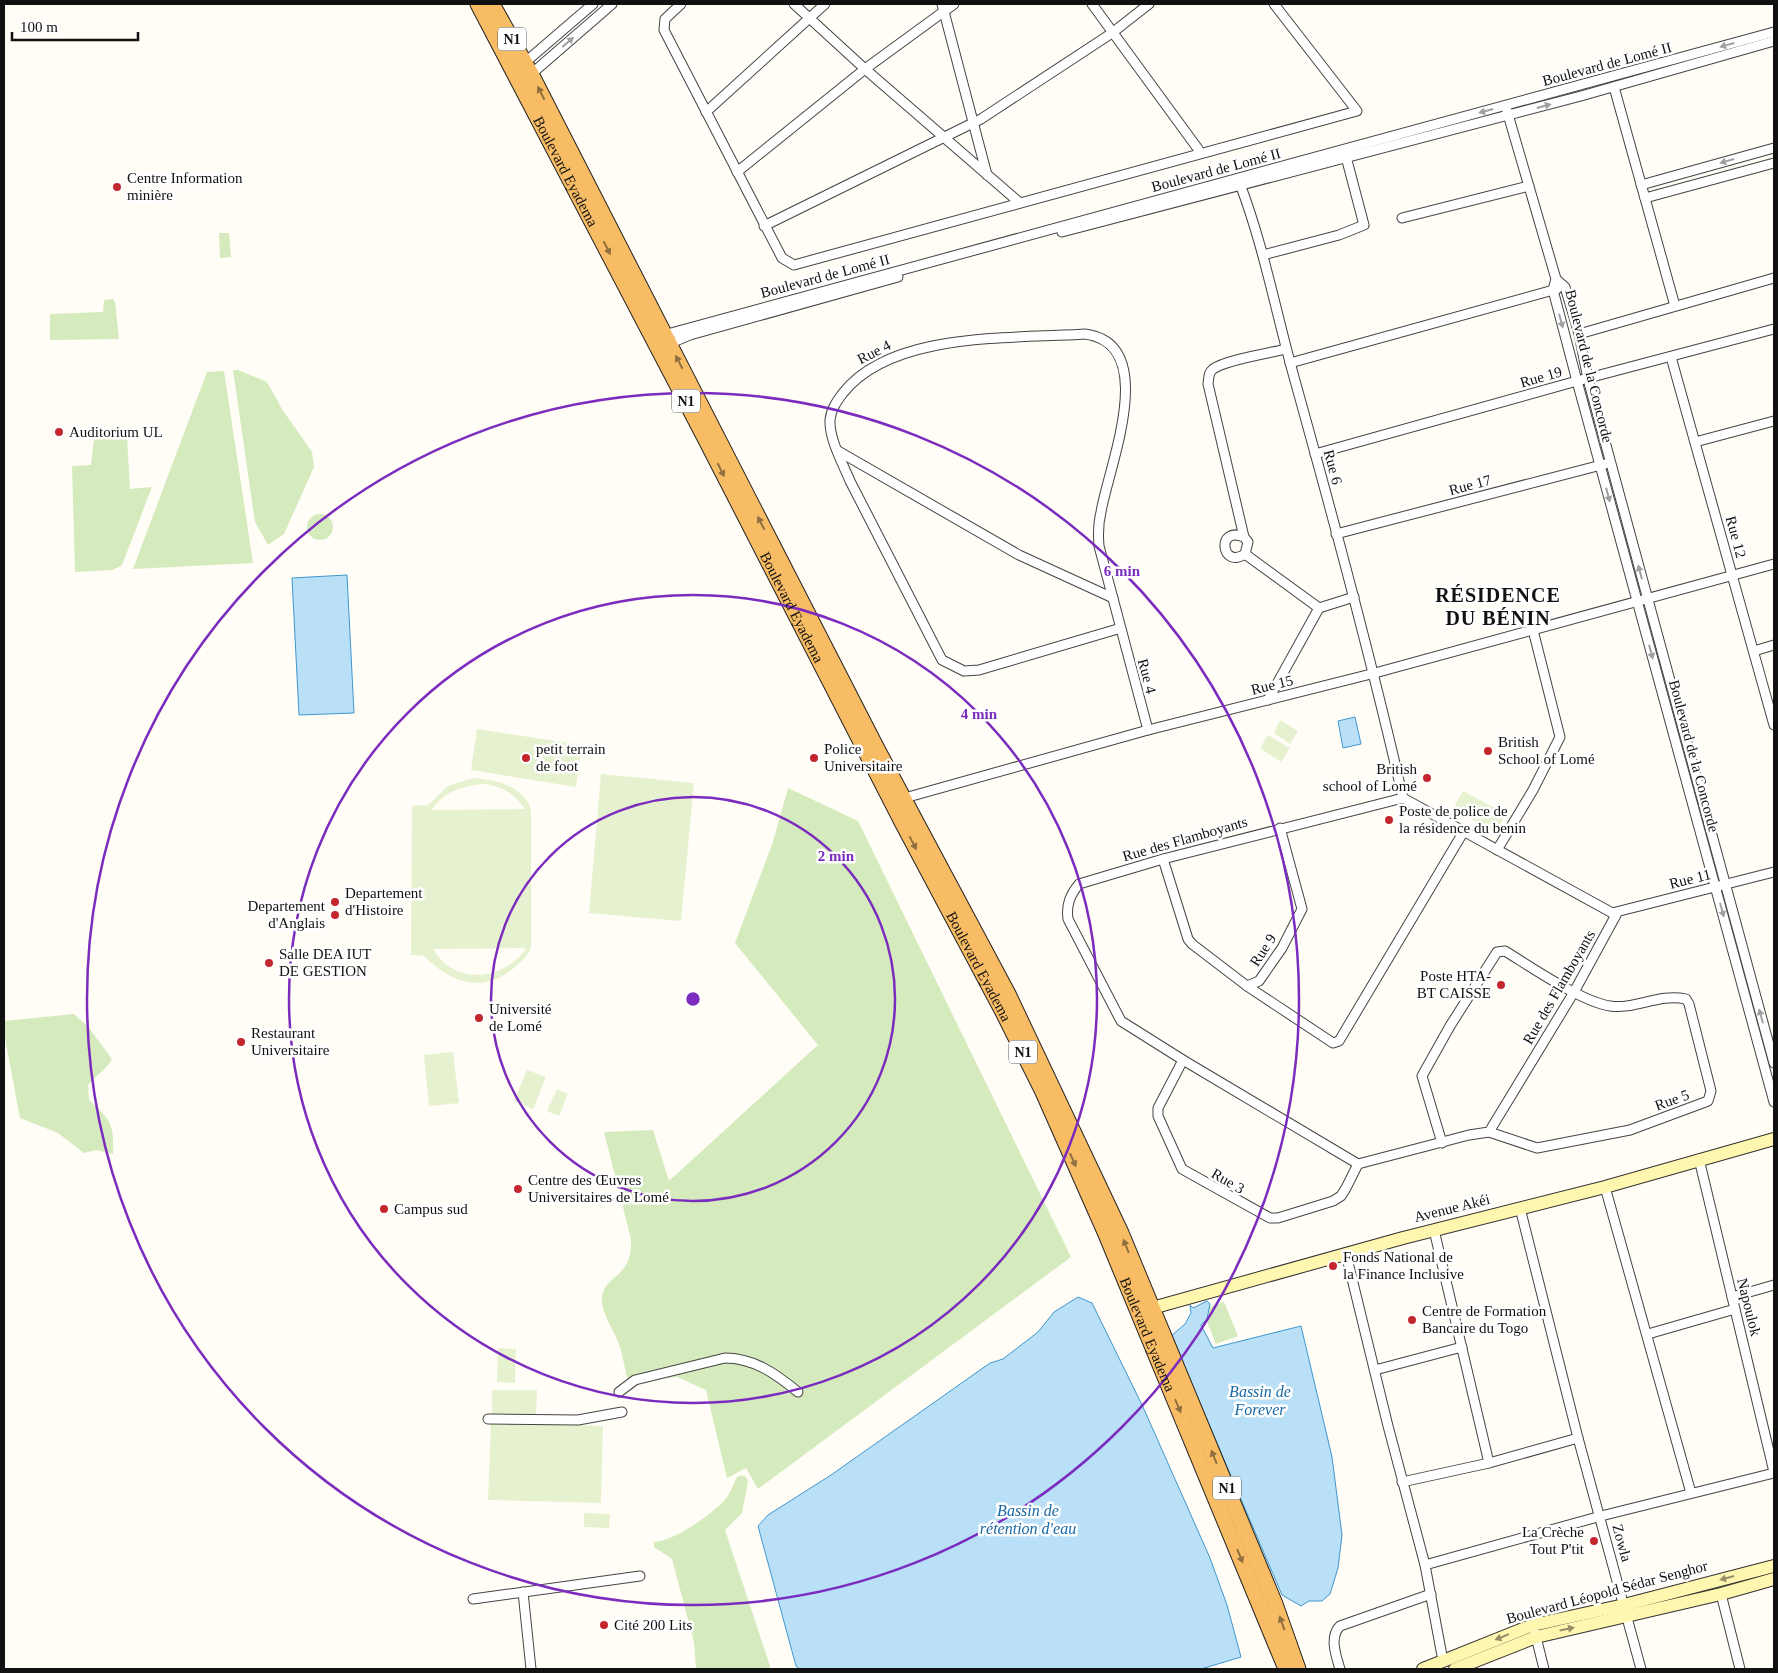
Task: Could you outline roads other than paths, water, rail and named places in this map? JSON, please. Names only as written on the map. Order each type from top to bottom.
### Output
[{"type":"highway","name":"N1","points":[[478,4],[523,72]]},
{"type":"highway","name":"N1","points":[[492,4],[523,72],[661,341]]},
{"type":"highway","name":"Boulevard Eyadema","points":[[661,341],[897,800],[1043,1092],[1145,1310],[1284,1667]]},
{"type":"highway","name":"N1","points":[[1145,1310],[1275,1604],[1298,1669]]},
{"type":"main road","name":"Avenue Akéi","points":[[1145,1310],[1434,1230],[1605,1187],[1774,1139]]},
{"type":"main road","name":"Boulevard Léopold Sédar Senghor","points":[[1626,1611],[1774,1566]]},
{"type":"main road","name":"Boulevard Léopold Sédar Senghor","points":[[1423,1669],[1534,1631],[1626,1611],[1721,1594],[1774,1578]]},
{"type":"main road","name":"Boulevard Léopold Sédar Senghor","points":[[1455,1669],[1534,1631]]},
{"type":"street","points":[[523,72],[594,4]]},
{"type":"street","points":[[523,72],[612,4]]},
{"type":"street","points":[[681,4],[665,19],[663,26],[764,226],[782,258],[794,265],[1357,110],[1274,4]]},
{"type":"street","points":[[794,4],[808,19],[1020,203]]},
{"type":"street","points":[[706,112],[825,4]]},
{"type":"street","points":[[737,172],[943,7],[954,4]]},
{"type":"street","points":[[1092,4],[1201,153]]},
{"type":"street","points":[[764,226],[974,122],[1112,33],[1149,4]]},
{"type":"street","points":[[943,7],[987,175]]},
{"type":"street","name":"Boulevard de Lomé II","points":[[661,341],[690,335],[860,289],[931,267],[1240,184],[1505,106],[1774,32]]},
{"type":"street","name":"Boulevard de Lomé II","points":[[661,341],[1346,154],[1614,87],[1774,41]]},
{"type":"street","points":[[1614,87],[1675,306]]},
{"type":"street","points":[[1505,106],[1556,278]]},
{"type":"street","points":[[1641,185],[1774,148]]},
{"type":"street","points":[[1263,256],[1338,235],[1364,225],[1346,154]]},
{"type":"street","points":[[1645,198],[1774,163]]},
{"type":"street","name":"Rue 6","points":[[1240,184],[1263,256],[1290,363],[1375,673],[1403,798]]},
{"type":"street","points":[[1402,218],[1529,186]]},
{"type":"street","name":"Boulevard de la Concorde","points":[[1556,278],[1565,287],[1579,334],[1588,379],[1774,1063]]},
{"type":"street","name":"Boulevard de la Concorde","points":[[1556,278],[1553,290],[1577,381],[1774,1102]]},
{"type":"street","points":[[1579,334],[1774,278]]},
{"type":"street","points":[[1290,363],[1565,287]]},
{"type":"street","name":"Rue 19","points":[[1315,454],[1577,381],[1774,329]]},
{"type":"street","name":"Rue 4","points":[[1121,628],[979,670],[964,671],[942,660],[850,482],[838,451],[830,421],[837,401],[855,378],[884,360],[934,346],[1085,334],[1097,336],[1112,344],[1119,357],[1125,382],[1119,446],[1101,510],[1098,530],[1099,546],[1121,628],[1148,730]]},
{"type":"street","points":[[1244,537],[1208,384],[1209,375],[1214,369],[1286,348]]},
{"type":"street","name":"Rue 12","points":[[1671,357],[1774,725]]},
{"type":"street","points":[[1695,442],[1774,421]]},
{"type":"street","points":[[838,451],[1018,555],[1113,598]]},
{"type":"street","name":"Rue 17","points":[[1336,534],[1611,463]]},
{"type":"street","points":[[1238,534],[1244,537],[1248,542],[1245,554],[1233,558],[1227,554],[1224,548],[1226,541],[1231,536],[1238,534]]},
{"type":"street","points":[[1245,554],[1319,608]]},
{"type":"street","name":"Rue 15","points":[[897,800],[1148,730],[1375,673],[1774,564]]},
{"type":"street","points":[[1268,700],[1319,608],[1354,597]]},
{"type":"street","points":[[1497,850],[1533,790],[1560,737],[1533,630]]},
{"type":"street","points":[[1754,651],[1774,646]]},
{"type":"street","points":[[1403,798],[1612,913]]},
{"type":"street","name":"Rue des Flamboyants","points":[[1358,1164],[1183,1060],[1122,1021],[1068,919],[1067,909],[1069,900],[1079,884],[1163,859],[1403,798]]},
{"type":"street","name":"Rue 9","points":[[1163,859],[1188,939],[1247,986],[1258,981],[1282,948],[1302,909],[1280,828]]},
{"type":"street","points":[[1247,986],[1327,1040],[1333,1043],[1338,1041],[1464,831]]},
{"type":"street","name":"Rue 11","points":[[1612,913],[1774,872]]},
{"type":"street","name":"Rue des Flamboyants","points":[[1489,1132],[1574,992],[1616,915],[1612,913]]},
{"type":"street","points":[[1442,1143],[1422,1076],[1450,1026],[1497,952],[1505,952],[1574,992]]},
{"type":"street","name":"Rue 5","points":[[1489,1132],[1537,1148],[1630,1130],[1704,1103],[1711,1098],[1711,1091],[1686,1000],[1671,997],[1609,1006],[1574,992]]},
{"type":"street","name":"Rue 3","points":[[1183,1060],[1158,1108],[1158,1116],[1178,1163],[1188,1173],[1262,1215],[1278,1218],[1333,1202],[1341,1196],[1358,1164]]},
{"type":"street","points":[[1358,1164],[1469,1135],[1489,1132]]},
{"type":"street","name":"Napoulok","points":[[1699,1160],[1774,1473]]},
{"type":"street","points":[[1605,1187],[1648,1334],[1691,1493]]},
{"type":"street","name":"Zowla","points":[[1520,1208],[1578,1438],[1601,1516],[1641,1669]]},
{"type":"street","points":[[1434,1230],[1489,1463]]},
{"type":"street","points":[[1346,1254],[1402,1482],[1425,1565],[1443,1661]]},
{"type":"street","points":[[1732,1297],[1774,1285]]},
{"type":"street","points":[[1648,1334],[1735,1310]]},
{"type":"street","points":[[1375,1370],[1462,1347]]},
{"type":"street","points":[[619,1392],[635,1380],[725,1358],[738,1358],[765,1368],[798,1392]]},
{"type":"street","points":[[488,1419],[578,1420],[622,1412]]},
{"type":"street","points":[[1402,1482],[1489,1463],[1578,1438]]},
{"type":"street","points":[[1425,1565],[1601,1516],[1774,1473]]},
{"type":"street","points":[[473,1599],[640,1576]]},
{"type":"street","points":[[523,1592],[531,1669]]},
{"type":"street","points":[[1340,1669],[1334,1640],[1335,1631],[1340,1626],[1431,1594]]},
{"type":"street","points":[[1721,1594],[1740,1669]]},
{"type":"street","points":[[1534,1631],[1544,1669]]},
{"type":"water","points":[[347,575],[354,713],[299,715],[292,578]]},
{"type":"water","points":[[1355,717],[1361,744],[1343,748],[1338,721]]},
{"type":"water","name":"Bassin de rétention d'eau","points":[[1078,1297],[1092,1303],[1143,1407],[1210,1558],[1227,1605],[1241,1657],[1201,1669],[800,1669],[796,1666],[758,1526],[768,1515],[831,1475],[990,1363],[1003,1359],[1038,1332],[1054,1312]]},
{"type":"water","name":"Bassin de Forever","points":[[1207,1301],[1210,1304],[1207,1319],[1201,1325],[1213,1348],[1301,1326],[1332,1457],[1342,1535],[1338,1568],[1330,1594],[1322,1601],[1309,1601],[1301,1606],[1282,1595],[1171,1336],[1185,1324],[1191,1313],[1190,1305],[1193,1308]]},
{"type":"place","name":"Centre Information minière","points":[[117,187]]},
{"type":"place","name":"Auditorium UL","points":[[59,432]]},
{"type":"place","name":"British School of Lomé","points":[[1488,751]]},
{"type":"place","name":"petit terrain de foot","points":[[526,758]]},
{"type":"place","name":"Police Universitaire","points":[[814,758]]},
{"type":"place","name":"British school of Lomé","points":[[1427,778]]},
{"type":"place","name":"Poste de police de la résidence du benin","points":[[1389,820]]},
{"type":"place","name":"Departement d'Histoire","points":[[335,902]]},
{"type":"place","name":"Departement d'Anglais","points":[[335,915]]},
{"type":"place","name":"Salle DEA IUT DE GESTION","points":[[269,963]]},
{"type":"place","name":"Poste HTA- BT CAISSE","points":[[1501,985]]},
{"type":"place","name":"Université de Lomé","points":[[479,1018]]},
{"type":"place","name":"Restaurant Universitaire","points":[[241,1042]]},
{"type":"place","name":"Centre des Œuvres Universitaires de Lomé","points":[[518,1189]]},
{"type":"place","name":"Campus sud","points":[[384,1209]]},
{"type":"place","name":"Fonds National de la Finance Inclusive","points":[[1333,1266]]},
{"type":"place","name":"Centre de Formation Bancaire du Togo","points":[[1412,1320]]},
{"type":"place","name":"La Crèche Tout P'tit","points":[[1594,1541]]},
{"type":"place","name":"Cité 200 Lits","points":[[604,1625]]},
{"type":"district","name":"RÉSIDENCE DU BÉNIN","points":[[1498,606]]}]
